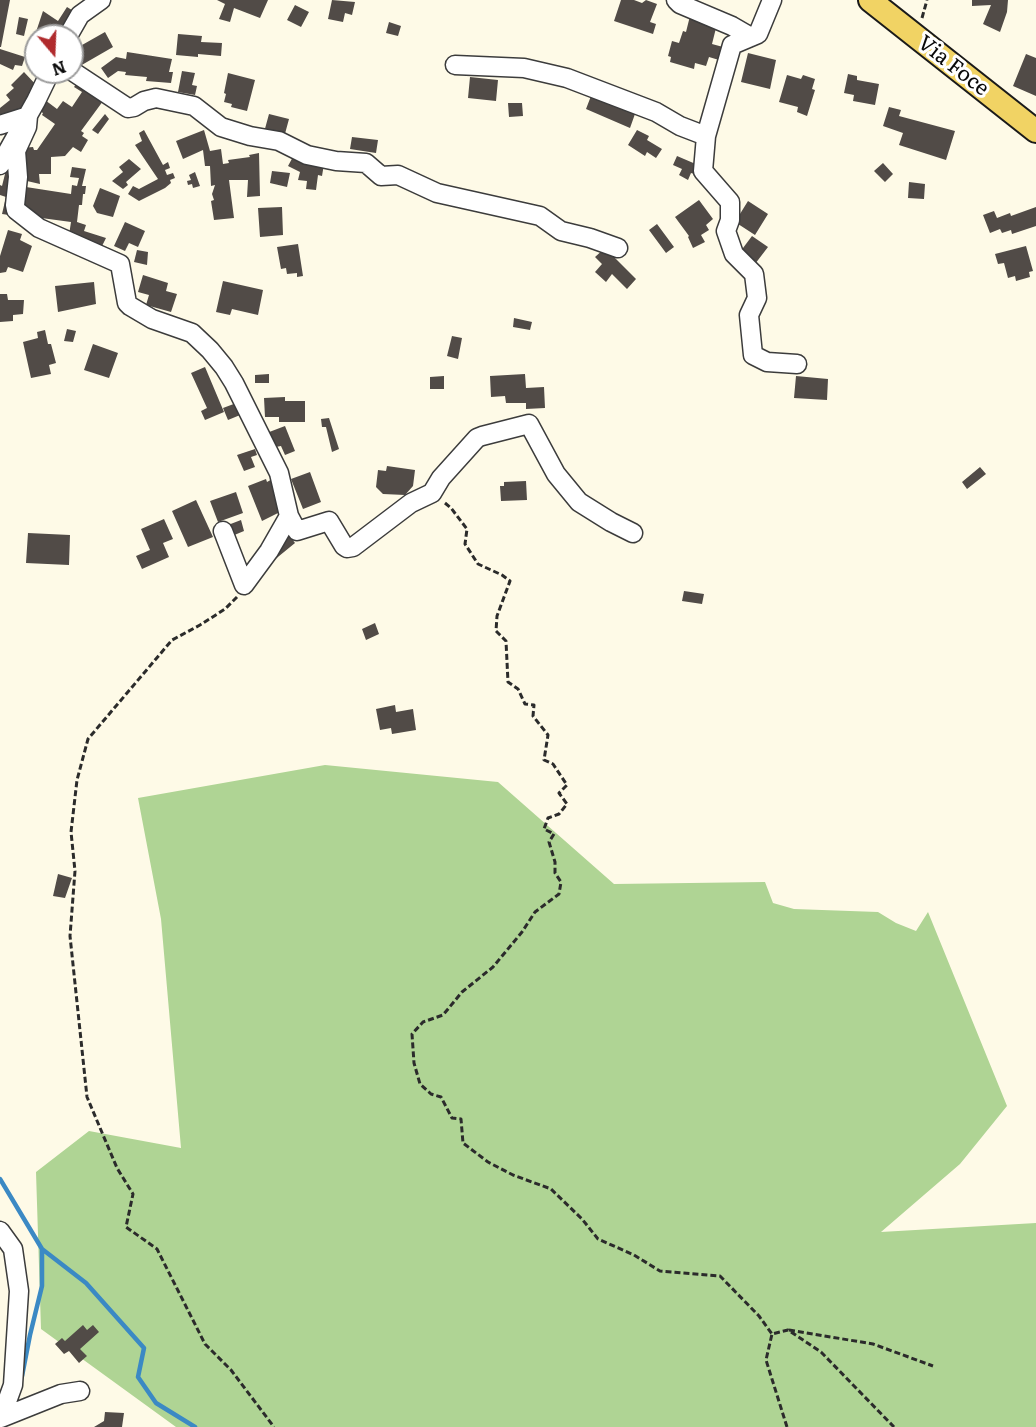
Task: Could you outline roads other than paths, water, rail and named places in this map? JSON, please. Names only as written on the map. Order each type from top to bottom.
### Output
[{"type":"main road","name":"Via Foce","points":[[870,0],[1036,131]]},
{"type":"street","points":[[75,24],[80,15],[101,0]]},
{"type":"street","points":[[676,0],[680,4],[732,26],[751,37]]},
{"type":"street","points":[[772,0],[758,34],[732,45],[706,136],[703,171],[730,202],[730,220],[726,231],[734,254],[754,274],[757,298],[749,315],[753,355],[767,362],[797,364]]},
{"type":"street","points":[[455,65],[524,68],[567,78],[656,112],[680,126],[706,136]]},
{"type":"street","points":[[84,79],[128,108],[156,98],[194,106],[220,127],[250,136],[279,141],[307,155],[336,161],[366,163],[381,176],[398,175],[436,193],[540,216],[561,231],[618,248]]},
{"type":"street","points":[[0,165],[44,84]]},
{"type":"street","points":[[0,125],[28,116]]},
{"type":"street","points":[[28,116],[27,127],[16,150],[18,177],[16,210],[39,228],[120,264],[127,303],[130,306],[152,319],[192,333],[210,350],[234,383],[279,473],[291,524],[297,531],[300,532],[329,521],[344,546],[350,548],[411,503],[432,493],[441,478],[477,438],[529,423],[556,474],[579,502],[611,522],[633,532]]},
{"type":"street","points":[[223,531],[244,585],[269,551],[289,516]]},
{"type":"street","points":[[0,1231],[13,1249],[19,1291],[13,1385],[1,1418],[61,1394],[80,1391]]},
{"type":"waterway","points":[[0,1179],[42,1249],[86,1283],[144,1348],[138,1377],[156,1403],[195,1427]]},
{"type":"waterway","points":[[22,1376],[42,1286],[42,1249]]}]
